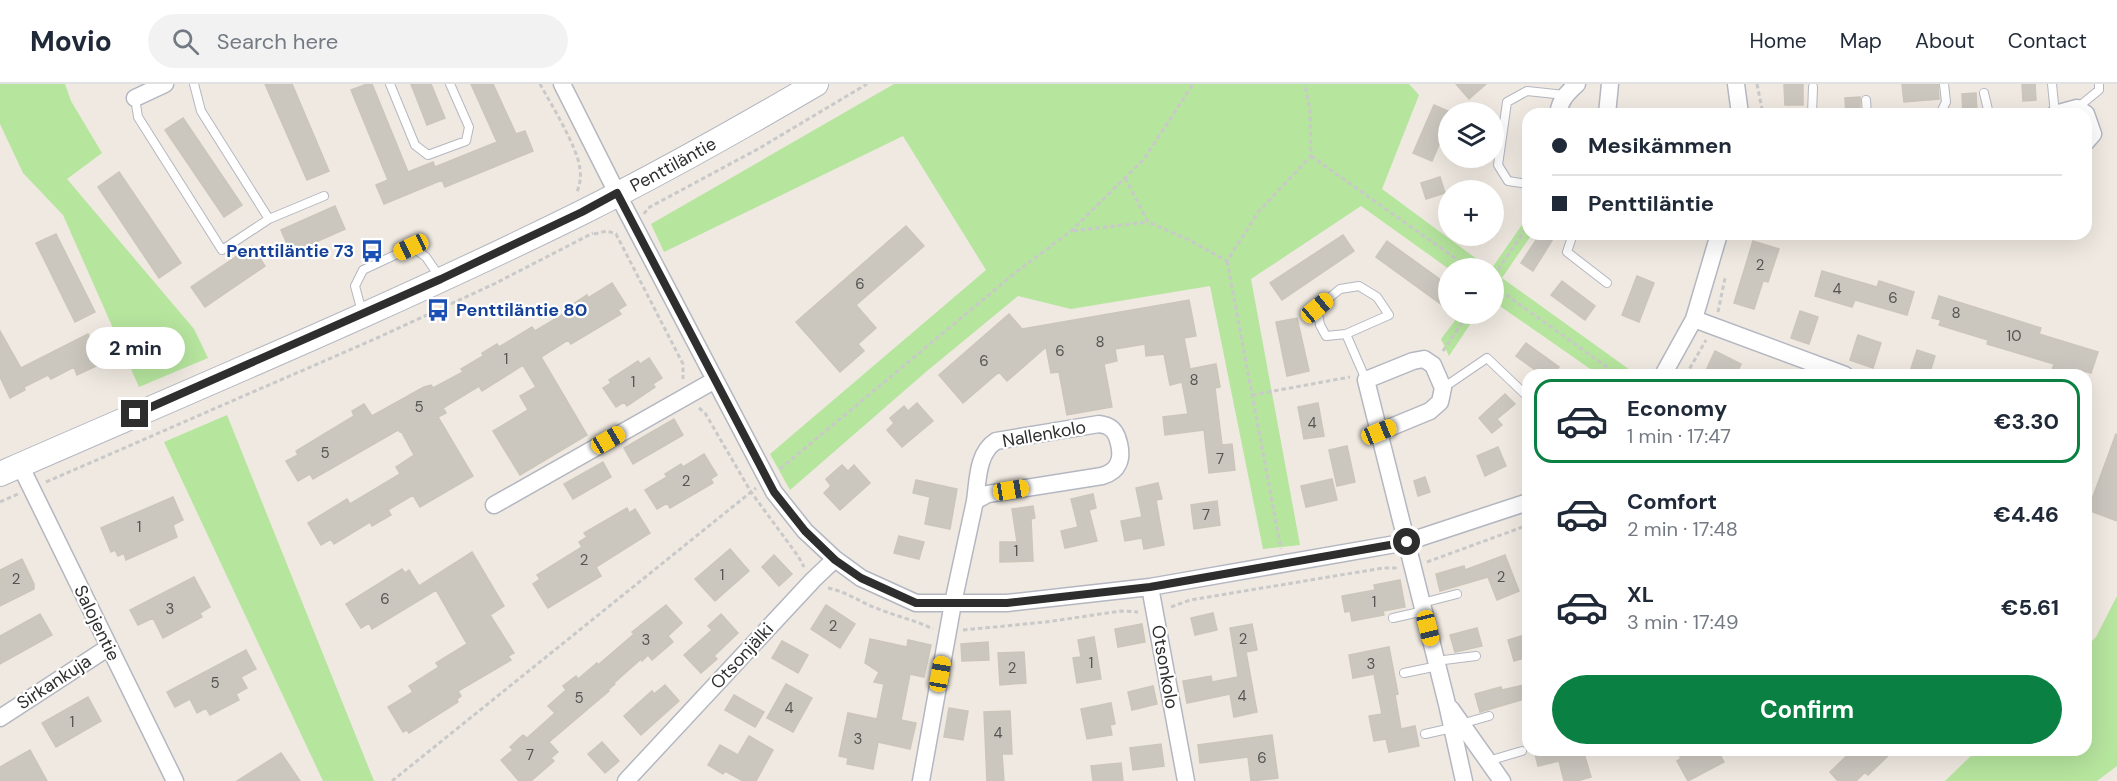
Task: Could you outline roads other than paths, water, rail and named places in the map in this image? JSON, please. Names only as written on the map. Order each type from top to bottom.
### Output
[{"type":"street","points":[[135,98],[165,84]]},
{"type":"street","points":[[562,84],[774,492],[805,531],[835,560],[861,578],[916,603],[1007,603],[1150,587],[1407,542],[1522,504]]},
{"type":"street","name":"Penttiläntie","points":[[10,469],[441,279],[572,217],[749,123],[816,84]]},
{"type":"street","points":[[1608,108],[1610,84]]},
{"type":"street","points":[[1736,84],[1739,108]]},
{"type":"street","points":[[1559,108],[1571,90]]},
{"type":"street","points":[[1667,369],[1694,318],[1717,240]]},
{"type":"street","points":[[1694,318],[1829,369]]},
{"type":"street","points":[[1379,432],[1430,411],[1440,402],[1443,388],[1433,365],[1424,359],[1413,361],[1366,380],[1379,432],[1407,542],[1447,704],[1457,726],[1502,781]]},
{"type":"street","points":[[494,505],[715,380]]},
{"type":"street","name":"Nallenkolo","points":[[921,781],[983,453],[996,441],[1099,424],[1109,427],[1116,433],[1120,456],[1118,466],[1110,473],[988,494],[975,501]]},
{"type":"street","name":"Salojentie","points":[[10,469],[109,647],[175,781]]},
{"type":"street","name":"Otsonjälki","points":[[626,781],[813,580],[835,560]]},
{"type":"street","name":"Otsonkolo","points":[[1150,587],[1186,781]]},
{"type":"street","name":"Sirkankuja","points":[[0,718],[109,647]]},
{"type":"street","points":[[1457,726],[1464,781]]},
{"type":"street","name":"Otsonkolo","points":[[1176,781],[1179,747]]},
{"type":"street","name":"Otsonjälki","points":[[640,781],[651,754]]},
{"type":"lane","points":[[194,84],[201,111],[269,219]]},
{"type":"lane","points":[[390,84],[415,145],[428,155],[466,141],[469,127],[450,84]]},
{"type":"lane","points":[[1943,108],[1946,102],[1944,84]]},
{"type":"lane","points":[[2052,84],[2054,108]]},
{"type":"lane","points":[[2086,108],[2099,90],[2100,84]]},
{"type":"lane","points":[[1812,108],[1813,87]]},
{"type":"lane","points":[[1522,183],[1508,181],[1498,165],[1507,102],[1527,91],[1571,90]]},
{"type":"lane","points":[[1984,93],[1988,108]]},
{"type":"lane","points":[[135,98],[138,117],[222,250],[269,219],[324,196]]},
{"type":"lane","points":[[1866,100],[1867,108]]},
{"type":"lane","points":[[1571,240],[1567,252],[1607,283]]},
{"type":"lane","points":[[362,314],[355,286],[363,270],[411,247],[426,257],[441,279]]},
{"type":"lane","points":[[1359,286],[1377,297],[1389,315],[1346,334],[1326,336],[1320,325],[1317,308],[1340,289],[1359,286]]},
{"type":"lane","points":[[1346,334],[1366,380]]},
{"type":"lane","points":[[1443,388],[1486,358],[1522,392]]},
{"type":"lane","points":[[1393,618],[1457,594]]},
{"type":"lane","points":[[1404,673],[1437,663],[1476,656]]},
{"type":"lane","points":[[1425,734],[1489,716]]},
{"type":"lane","points":[[1487,761],[1522,751]]},
{"type":"place","name":"Penttiläntie 73","points":[[372,251]]},
{"type":"place","name":"Penttiläntie 80","points":[[438,310]]}]
